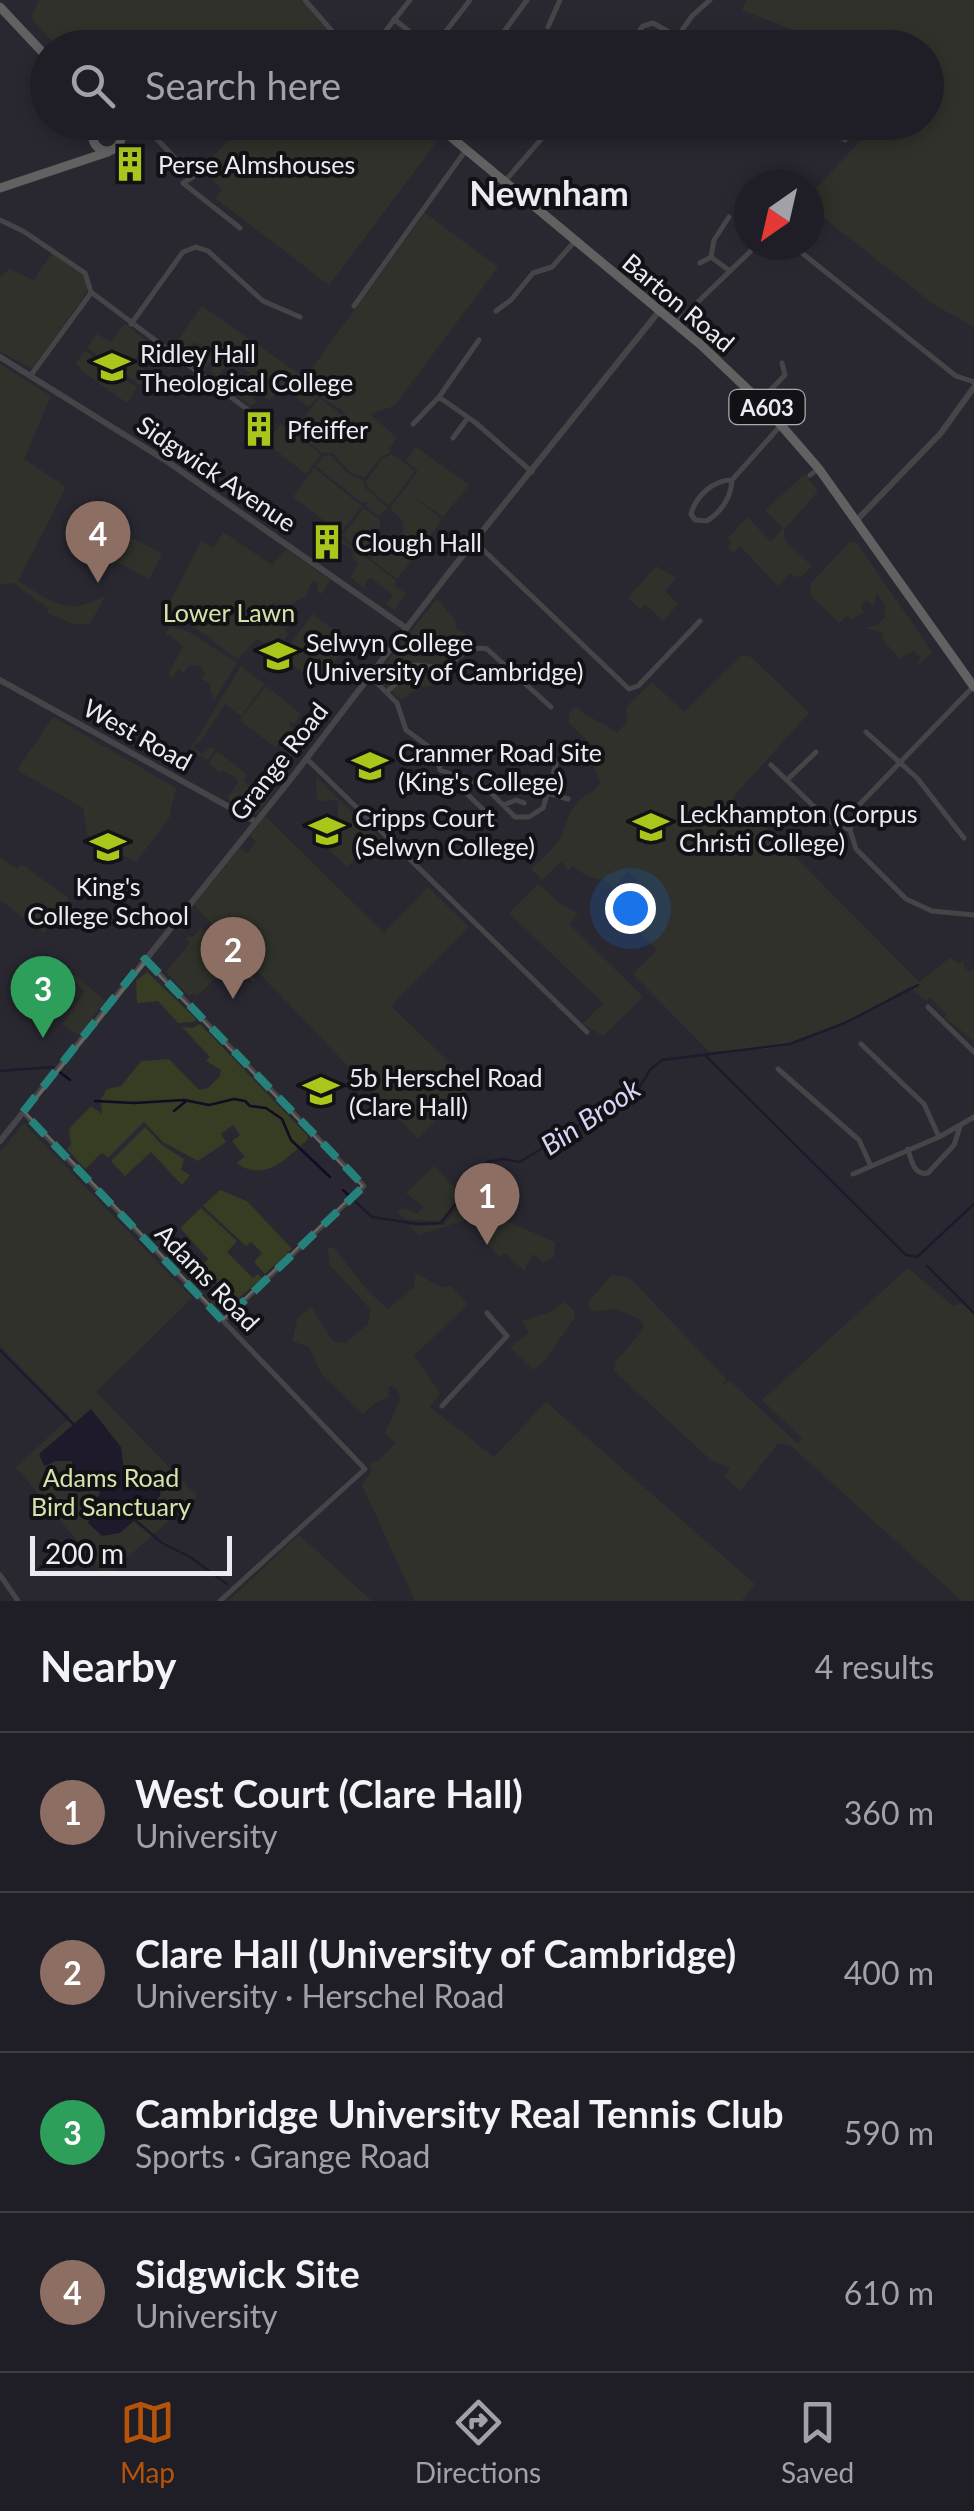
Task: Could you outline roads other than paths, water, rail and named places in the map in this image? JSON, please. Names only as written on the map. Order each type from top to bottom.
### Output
[{"type":"main road","points":[[0,7],[30,39]]},
{"type":"main road","points":[[74,163],[94,140],[98,148],[108,152]]},
{"type":"main road","points":[[0,188],[108,152],[117,148],[120,140]]},
{"type":"main road","name":"Barton Road","points":[[454,140],[660,310],[782,424],[974,687]]},
{"type":"street","points":[[305,0],[331,30]]},
{"type":"street","points":[[385,30],[410,0]]},
{"type":"street","points":[[446,30],[470,0]]},
{"type":"street","points":[[505,30],[527,0]]},
{"type":"street","points":[[548,27],[560,0]]},
{"type":"street","points":[[683,30],[710,0]]},
{"type":"street","points":[[394,18],[409,30]]},
{"type":"street","points":[[640,30],[653,23],[666,30]]},
{"type":"street","points":[[158,140],[193,177],[183,184],[240,228]]},
{"type":"street","points":[[504,182],[540,140]]},
{"type":"street","points":[[354,306],[466,150]]},
{"type":"street","points":[[711,257],[714,240],[729,217]]},
{"type":"street","points":[[0,220],[85,273],[91,292],[259,418]]},
{"type":"street","points":[[496,311],[534,273],[552,267],[575,241]]},
{"type":"street","points":[[131,324],[183,252],[196,246],[208,252],[263,302],[300,318]]},
{"type":"street","points":[[700,263],[711,257]]},
{"type":"street","points":[[711,257],[730,271]]},
{"type":"street","points":[[676,324],[741,260]]},
{"type":"street","points":[[811,260],[956,376],[974,385],[941,433],[856,526]]},
{"type":"street","points":[[31,375],[91,292]]},
{"type":"street","name":"Grange Road","points":[[0,1141],[660,310]]},
{"type":"street","points":[[414,424],[439,397],[479,340]]},
{"type":"street","name":"Sidgwick Avenue","points":[[0,358],[207,488],[406,628]]},
{"type":"street","points":[[760,401],[785,375],[782,363]]},
{"type":"street","points":[[439,397],[532,472]]},
{"type":"street","points":[[453,438],[467,418]]},
{"type":"street","points":[[732,480],[716,483],[696,501],[692,514],[695,520],[707,521],[715,516],[727,499],[732,480],[782,424]]},
{"type":"street","points":[[475,542],[629,689],[638,686],[700,622]]},
{"type":"street","points":[[388,691],[414,665],[444,668],[478,647],[488,649],[552,707]]},
{"type":"street","points":[[370,675],[397,703],[406,730],[436,752],[440,770],[484,786],[515,817],[529,818],[543,808],[558,761]]},
{"type":"street","name":"West Road","points":[[0,680],[256,822]]},
{"type":"street","points":[[974,687],[856,808],[850,830],[856,848],[906,900],[923,908],[974,915]]},
{"type":"street","points":[[866,731],[900,761],[964,838]]},
{"type":"street","points":[[787,780],[810,753]]},
{"type":"street","points":[[307,759],[587,1032]]},
{"type":"street","points":[[771,764],[829,821],[850,830]]},
{"type":"street","points":[[463,779],[464,790],[494,820]]},
{"type":"street","points":[[548,793],[568,799]]},
{"type":"street","points":[[504,806],[516,800],[524,802]]},
{"type":"street","points":[[145,959],[364,1186],[223,1321]]},
{"type":"street","points":[[928,1007],[974,1052]]},
{"type":"street","points":[[861,1044],[924,1104],[939,1137]]},
{"type":"street","points":[[778,1069],[858,1140],[870,1164]]},
{"type":"street","name":"Adams Road","points":[[23,1112],[364,1469],[220,1601]]},
{"type":"street","points":[[853,1174],[939,1137],[974,1117]]},
{"type":"street","points":[[908,1150],[913,1166],[928,1173],[954,1145],[960,1127]]},
{"type":"street","points":[[442,1406],[506,1336],[487,1313]]},
{"type":"street","points":[[0,1575],[18,1601]]},
{"type":"waterway","name":"Bin Brook","points":[[343,1190],[372,1217],[441,1223],[487,1162],[520,1162],[639,1088],[662,1060],[790,1044],[845,1023],[918,985]]},
{"type":"waterway","points":[[705,1055],[906,1255],[917,1257],[974,1204]]},
{"type":"waterway","name":"Bin Brook","points":[[0,1071],[53,1067],[70,1080]]},
{"type":"waterway","name":"Bin Brook","points":[[95,1101],[184,1100],[209,1105],[234,1099],[245,1101],[282,1119],[291,1140],[330,1177]]},
{"type":"waterway","points":[[174,1111],[185,1102]]},
{"type":"waterway","points":[[927,1266],[974,1313]]},
{"type":"waterway","points":[[0,1350],[73,1424]]},
{"type":"waterway","points":[[135,1520],[162,1543],[190,1557],[227,1584]]},
{"type":"place","name":"Perse Almshouses","points":[[130,164]]},
{"type":"place","name":"Ridley Hall Theological College","points":[[112,367]]},
{"type":"place","name":"Pfeiffer","points":[[259,429]]},
{"type":"place","name":"Clough Hall","points":[[327,542]]},
{"type":"place","name":"Sidgwick Site","points":[[98,583]]},
{"type":"place","name":"Selwyn College (University of Cambridge)","points":[[278,656]]},
{"type":"place","name":"Cranmer Road Site (King's College)","points":[[370,766]]},
{"type":"place","name":"Leckhampton (Corpus Christi College)","points":[[651,827]]},
{"type":"place","name":"Cripps Court (Selwyn College)","points":[[327,831]]},
{"type":"place","name":"King's College School","points":[[108,847]]},
{"type":"place","name":"Clare Hall (University of Cambridge)","points":[[233,999]]},
{"type":"place","name":"Cambridge University Real Tennis Club","points":[[43,1038]]},
{"type":"place","name":"5b Herschel Road (Clare Hall)","points":[[321,1091]]},
{"type":"place","name":"West Court (Clare Hall)","points":[[487,1245]]},
{"type":"district","name":"Newnham","points":[[549,192]]},
{"type":"park label","name":"Lower Lawn","points":[[229,612]]},
{"type":"park label","name":"Adams Road Bird Sanctuary","points":[[111,1492]]}]
